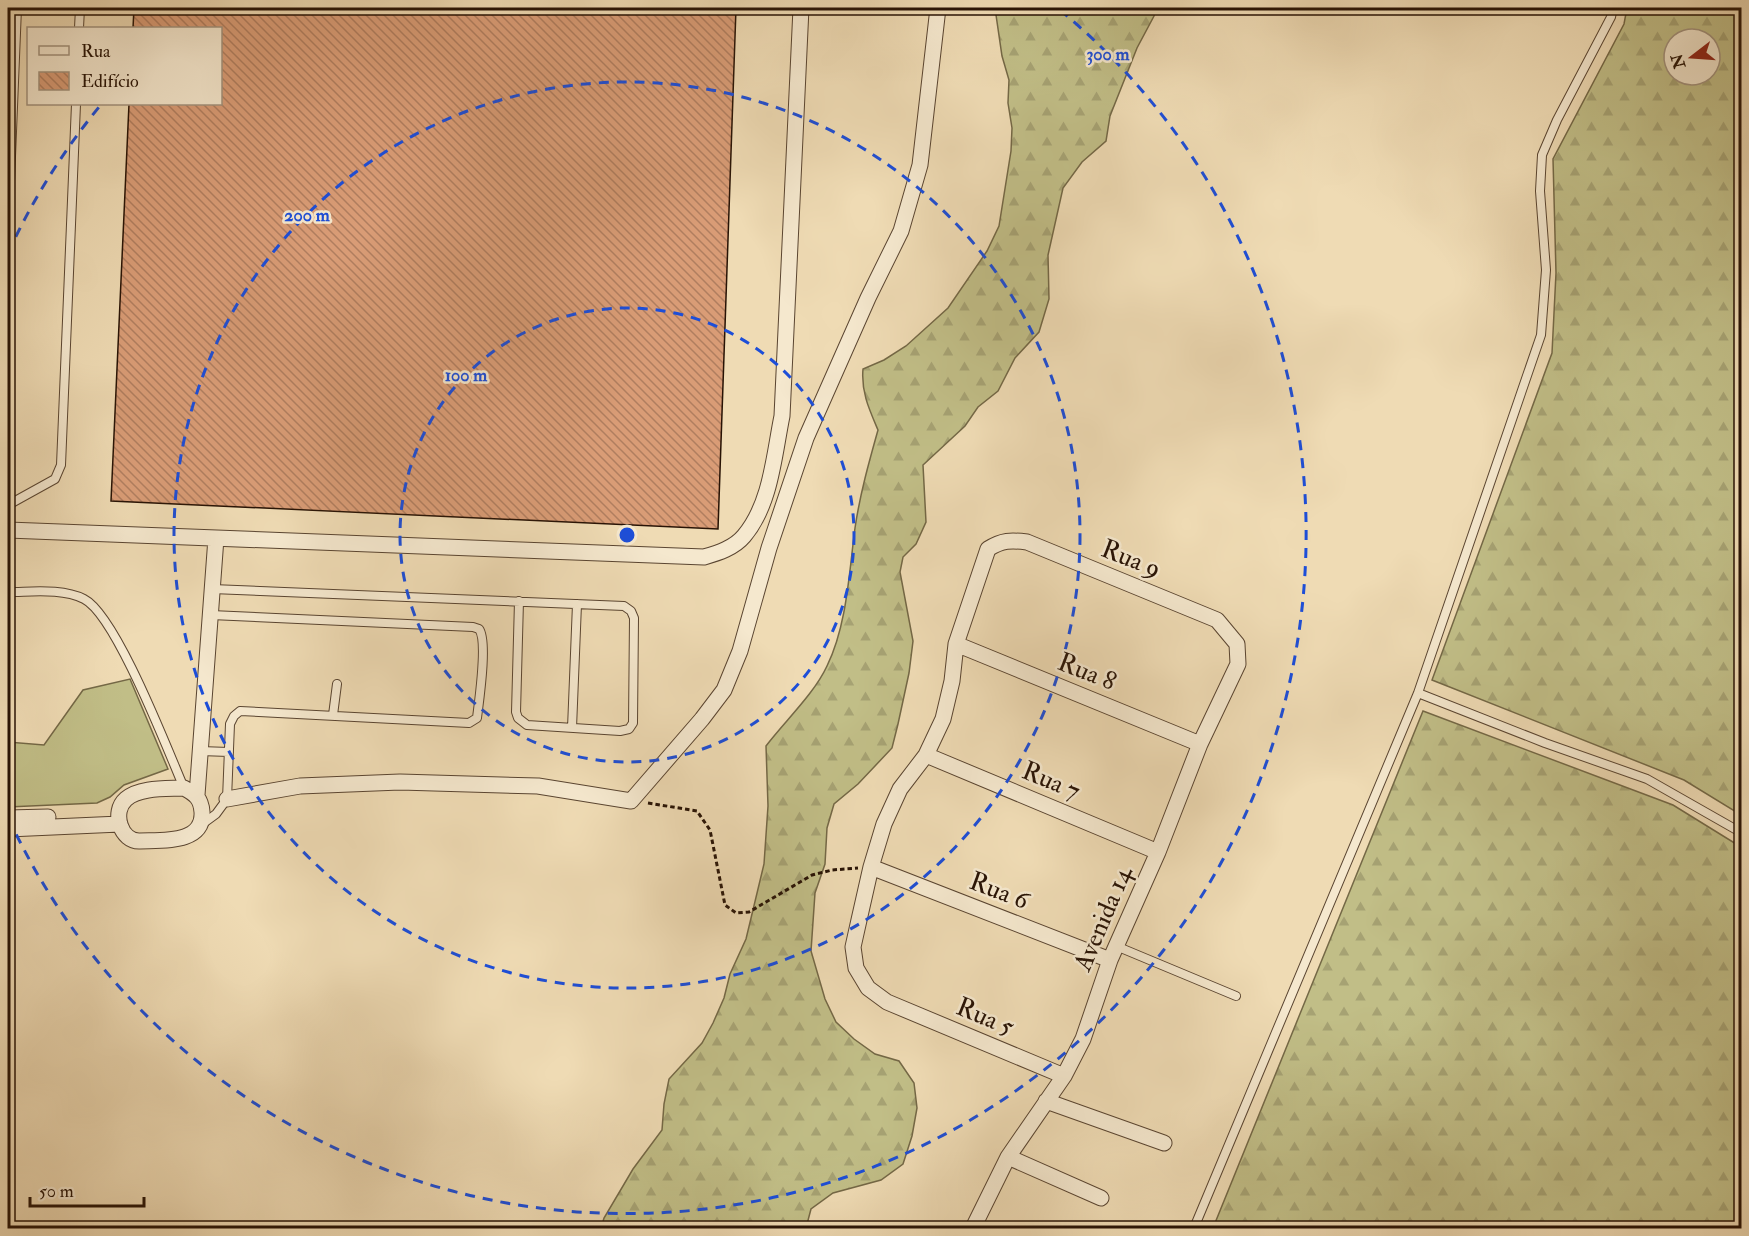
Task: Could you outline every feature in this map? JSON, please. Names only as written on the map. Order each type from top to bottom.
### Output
[{"type":"street","points":[[8,530],[704,558],[725,550],[744,537],[759,511],[770,478],[782,416],[801,8]]},
{"type":"street","points":[[227,799],[300,786],[400,782],[538,786],[631,801],[724,690],[740,651],[770,548],[807,438],[868,298],[901,231],[920,165],[938,8]]},
{"type":"street","points":[[190,792],[200,752],[216,538]]},
{"type":"street","name":"Rua 5","points":[[1027,542],[1009,539],[988,549],[956,644],[952,681],[943,719],[926,755],[900,789],[884,824],[871,867],[853,947],[856,968],[868,988],[887,1002],[1064,1076]]},
{"type":"street","name":"Rua 9","points":[[1027,542],[1217,620]]},
{"type":"street","name":"Avenida 14","points":[[973,1228],[1008,1157],[1064,1076],[1083,1040],[1113,953],[1158,852],[1200,744],[1238,664],[1237,644],[1217,620]]},
{"type":"street","name":"Rua 8","points":[[956,644],[1200,744]]},
{"type":"street","name":"Rua 7","points":[[926,755],[1158,852]]},
{"type":"street","points":[[144,791],[190,792],[201,804],[202,815],[200,826],[190,835],[180,839],[135,841],[124,834],[120,819],[121,806],[126,799],[144,791]]},
{"type":"street","points":[[8,818],[120,819]]},
{"type":"street","points":[[8,829],[120,819]]},
{"type":"street","name":"Rua 6","points":[[871,867],[1113,953]]},
{"type":"street","points":[[1046,1101],[1164,1143]]},
{"type":"street","points":[[1008,1157],[1101,1198]]},
{"type":"lane","points":[[8,230],[17,8]]},
{"type":"lane","points":[[79,27],[80,8]]},
{"type":"lane","points":[[1194,1228],[1418,693],[1541,335],[1545,270],[1540,191],[1542,155],[1557,120],[1611,17],[1613,8]]},
{"type":"lane","points":[[8,505],[55,479],[61,465],[76,105]]},
{"type":"lane","points":[[212,589],[624,606],[631,611],[634,618],[633,723],[629,729],[620,731],[527,724],[518,718],[516,712],[519,602]]},
{"type":"lane","points":[[8,592],[64,593],[85,600],[97,610],[109,625],[132,669],[190,792]]},
{"type":"lane","points":[[572,728],[577,604]]},
{"type":"lane","points":[[200,826],[216,814],[227,799],[230,724],[240,711],[469,723],[477,718],[484,639],[479,629],[473,627],[211,615]]},
{"type":"lane","points":[[333,715],[337,684]]},
{"type":"lane","points":[[1418,693],[1647,780],[1742,833]]},
{"type":"lane","points":[[200,752],[229,752]]},
{"type":"lane","points":[[1113,953],[1236,996]]},
{"type":"path","points":[[631,801],[697,811],[710,830],[724,905],[736,913],[748,912],[812,874],[871,867]]},
{"type":"green space","points":[[995,8],[1156,8],[1137,48],[1110,116],[1106,141],[1082,162],[1063,188],[1048,255],[1049,299],[1039,332],[1015,358],[998,391],[978,407],[965,426],[923,465],[926,522],[916,544],[903,557],[900,572],[913,641],[909,673],[892,748],[858,784],[834,804],[827,828],[825,864],[815,893],[811,951],[825,999],[836,1022],[875,1054],[899,1061],[914,1083],[917,1108],[912,1136],[903,1164],[881,1180],[833,1193],[811,1209],[806,1228],[601,1228],[604,1218],[633,1169],[662,1130],[669,1079],[702,1043],[713,1023],[724,998],[730,974],[746,939],[764,864],[768,806],[766,746],[807,697],[827,666],[843,616],[857,515],[878,430],[864,393],[863,369],[884,360],[906,346],[948,308],[987,251],[999,226],[1011,151],[1012,128],[1008,103],[1009,80],[1002,56]]},
{"type":"green space","points":[[1627,8],[1741,8],[1741,815],[1684,780],[1432,680],[1552,353],[1556,273],[1553,159],[1624,24]]},
{"type":"green space","points":[[130,679],[168,769],[124,785],[110,797],[97,803],[8,807],[8,742],[44,745],[83,690]]},
{"type":"green space","points":[[1423,711],[1673,805],[1741,847],[1741,1228],[1213,1228]]},
{"type":"building","points":[[134,8],[736,8],[718,529],[111,501],[129,105],[222,105],[222,27],[133,27]]}]
